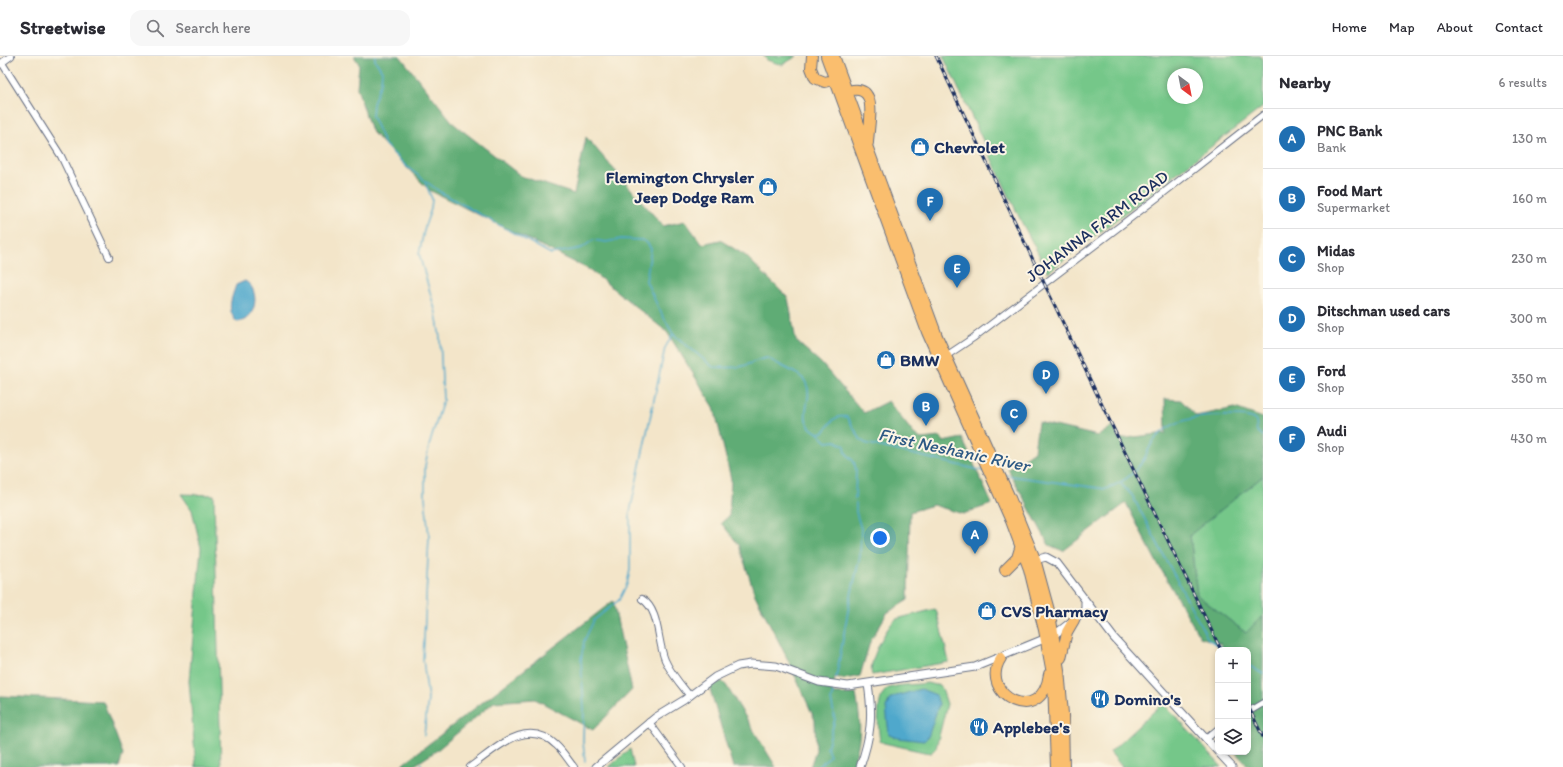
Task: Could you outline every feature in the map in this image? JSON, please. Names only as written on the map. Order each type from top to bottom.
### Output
[{"type":"highway","points":[[812,56],[811,68],[815,78],[825,82],[838,79]]},
{"type":"highway","points":[[826,56],[843,92],[931,342],[990,463]]},
{"type":"highway","points":[[834,56],[838,79]]},
{"type":"highway","points":[[843,92],[860,89],[869,97],[867,149]]},
{"type":"highway","points":[[843,92],[867,149],[917,286],[1031,561],[1059,670],[1063,714],[1064,767]]},
{"type":"highway","points":[[999,484],[1021,545],[1031,561]]},
{"type":"highway","points":[[1005,570],[1018,558],[1021,545]]},
{"type":"highway","points":[[1059,670],[1061,649],[1067,632],[1077,618]]},
{"type":"highway","points":[[1050,637],[1050,664],[1054,700],[1056,767]]},
{"type":"highway","points":[[1001,658],[996,668],[1000,688],[1008,699],[1019,703],[1034,701],[1042,696],[1048,681],[1050,664]]},
{"type":"street","points":[[11,56],[1,63],[61,156],[109,257]]},
{"type":"street","name":"JOHANNA FARM ROAD","points":[[946,356],[973,338],[1156,199],[1263,115]]},
{"type":"street","points":[[1031,561],[1046,557],[1054,561],[1095,615],[1121,646],[1215,749]]},
{"type":"street","points":[[642,598],[652,609],[660,646],[668,666],[690,696]]},
{"type":"street","points":[[596,767],[649,722],[727,670],[751,664],[776,666],[829,684],[848,686],[975,667],[1001,658],[1050,637],[1077,618],[1084,608],[1085,602]]},
{"type":"street","points":[[1077,618],[1095,615]]},
{"type":"street","points":[[860,767],[871,725],[868,684]]},
{"type":"street","points":[[1251,710],[1263,703]]},
{"type":"street","points":[[649,722],[682,767]]},
{"type":"street","points":[[1206,739],[1215,732]]},
{"type":"street","points":[[470,767],[504,742],[524,734],[538,735],[551,741],[574,767]]},
{"type":"street","points":[[1221,755],[1232,767]]},
{"type":"green space","points":[[354,56],[400,56],[454,124],[521,176],[574,194],[586,137],[663,226],[685,221],[702,244],[720,240],[746,256],[788,298],[796,341],[821,363],[864,413],[888,401],[914,434],[921,439],[941,437],[943,442],[962,438],[992,504],[963,514],[933,505],[910,512],[908,600],[887,613],[870,642],[860,676],[845,679],[835,677],[832,694],[856,694],[860,731],[858,748],[852,767],[810,767],[816,750],[815,720],[787,658],[755,595],[739,545],[721,523],[729,516],[731,479],[714,407],[667,332],[590,270],[429,190],[371,131],[357,88],[359,64]]},
{"type":"green space","points":[[764,56],[797,56],[782,65],[767,60]]},
{"type":"green space","points":[[943,56],[1259,56],[1263,59],[1263,107],[1048,272],[1021,221]]},
{"type":"green space","points":[[1165,399],[1181,400],[1196,416],[1235,408],[1263,418],[1263,476],[1190,535],[1197,595],[1246,633],[1262,616],[1263,617],[1263,767],[1249,767],[1238,755],[1251,755],[1251,647],[1222,647],[1221,644],[1200,637],[1155,559],[1126,503],[1063,551],[1049,545],[1008,469],[1034,451],[1038,422],[1098,436],[1113,426],[1119,439],[1166,433]]},
{"type":"green space","points":[[1263,476],[1263,632],[1246,633],[1197,595],[1190,534]]},
{"type":"green space","points":[[181,494],[214,495],[221,767],[196,767],[189,681],[201,548],[192,510]]},
{"type":"green space","points":[[613,601],[632,690],[593,730],[535,699],[494,702],[436,751],[412,767],[399,767]]},
{"type":"green space","points":[[935,609],[949,662],[872,675],[872,662],[875,654],[892,623],[896,619]]},
{"type":"green space","points":[[722,681],[726,685],[776,767],[733,767],[709,686]]},
{"type":"green space","points":[[927,683],[941,686],[947,704],[936,748],[931,753],[880,741],[878,712],[881,697],[885,692],[889,688],[893,687]]},
{"type":"green space","points":[[0,696],[103,701],[123,754],[119,767],[0,767]]},
{"type":"green space","points":[[1163,703],[1222,767],[1122,767],[1110,752]]},
{"type":"green space","points":[[630,749],[634,767],[609,767]]},
{"type":"water","points":[[245,281],[250,285],[255,297],[253,311],[244,320],[237,322],[234,318],[230,305],[236,285]]},
{"type":"water","points":[[921,689],[936,695],[939,704],[928,737],[924,741],[898,738],[889,735],[886,707],[890,699]]},
{"type":"waterway","name":"First Neshanic River","points":[[375,56],[375,60],[382,71],[381,82],[373,104],[372,116],[385,145],[407,167],[440,192],[551,254],[582,248],[593,240],[606,242],[621,239],[642,240],[648,244],[651,249],[646,281],[659,309],[673,334],[713,367],[738,367],[768,358],[804,379],[808,390],[806,410],[807,422],[811,428],[818,433],[824,432],[835,418],[842,416],[847,417],[861,440],[865,443],[984,471]]},
{"type":"waterway","points":[[424,735],[428,699],[423,659],[429,537],[425,497],[425,466],[429,446],[443,400],[440,338],[436,313],[419,254],[425,226],[431,209],[432,199],[425,182]]},
{"type":"waterway","points":[[585,761],[583,742],[584,709],[581,660],[584,641],[594,620],[619,600],[627,584],[630,570],[630,512],[665,348],[673,334]]},
{"type":"waterway","name":"First Neshanic River","points":[[1004,475],[1106,489],[1118,484],[1132,474],[1144,459],[1154,440],[1163,431],[1180,422],[1211,416],[1248,417],[1252,418],[1256,422],[1257,431],[1263,436]]},
{"type":"waterway","points":[[818,433],[827,442],[836,441],[845,446],[846,453],[854,462],[856,470],[855,499]]},
{"type":"waterway","points":[[1120,483],[1132,495],[1208,639],[1220,647]]},
{"type":"waterway","points":[[836,678],[850,600],[860,556],[861,529],[856,512],[856,503]]},
{"type":"waterway","points":[[1251,667],[1263,674]]},
{"type":"waterway","points":[[817,767],[830,756],[827,748],[835,719],[831,700],[833,692]]},
{"type":"railway","points":[[936,56],[1104,409],[1220,647]]},
{"type":"railway","points":[[1251,712],[1263,737]]},
{"type":"place","name":"Chevrolet","points":[[920,147]]},
{"type":"place","name":"Flemington Chrysler Jeep Dodge Ram","points":[[768,187]]},
{"type":"place","name":"Audi","points":[[930,221]]},
{"type":"place","name":"Ford","points":[[957,288]]},
{"type":"place","name":"BMW","points":[[886,360]]},
{"type":"place","name":"Ditschman used cars","points":[[1046,394]]},
{"type":"place","name":"Food Mart","points":[[926,426]]},
{"type":"place","name":"Midas","points":[[1014,433]]},
{"type":"place","name":"PNC Bank","points":[[975,554]]},
{"type":"place","name":"CVS Pharmacy","points":[[987,611]]},
{"type":"place","name":"Domino's","points":[[1100,699]]},
{"type":"place","name":"Applebee's","points":[[979,727]]}]
